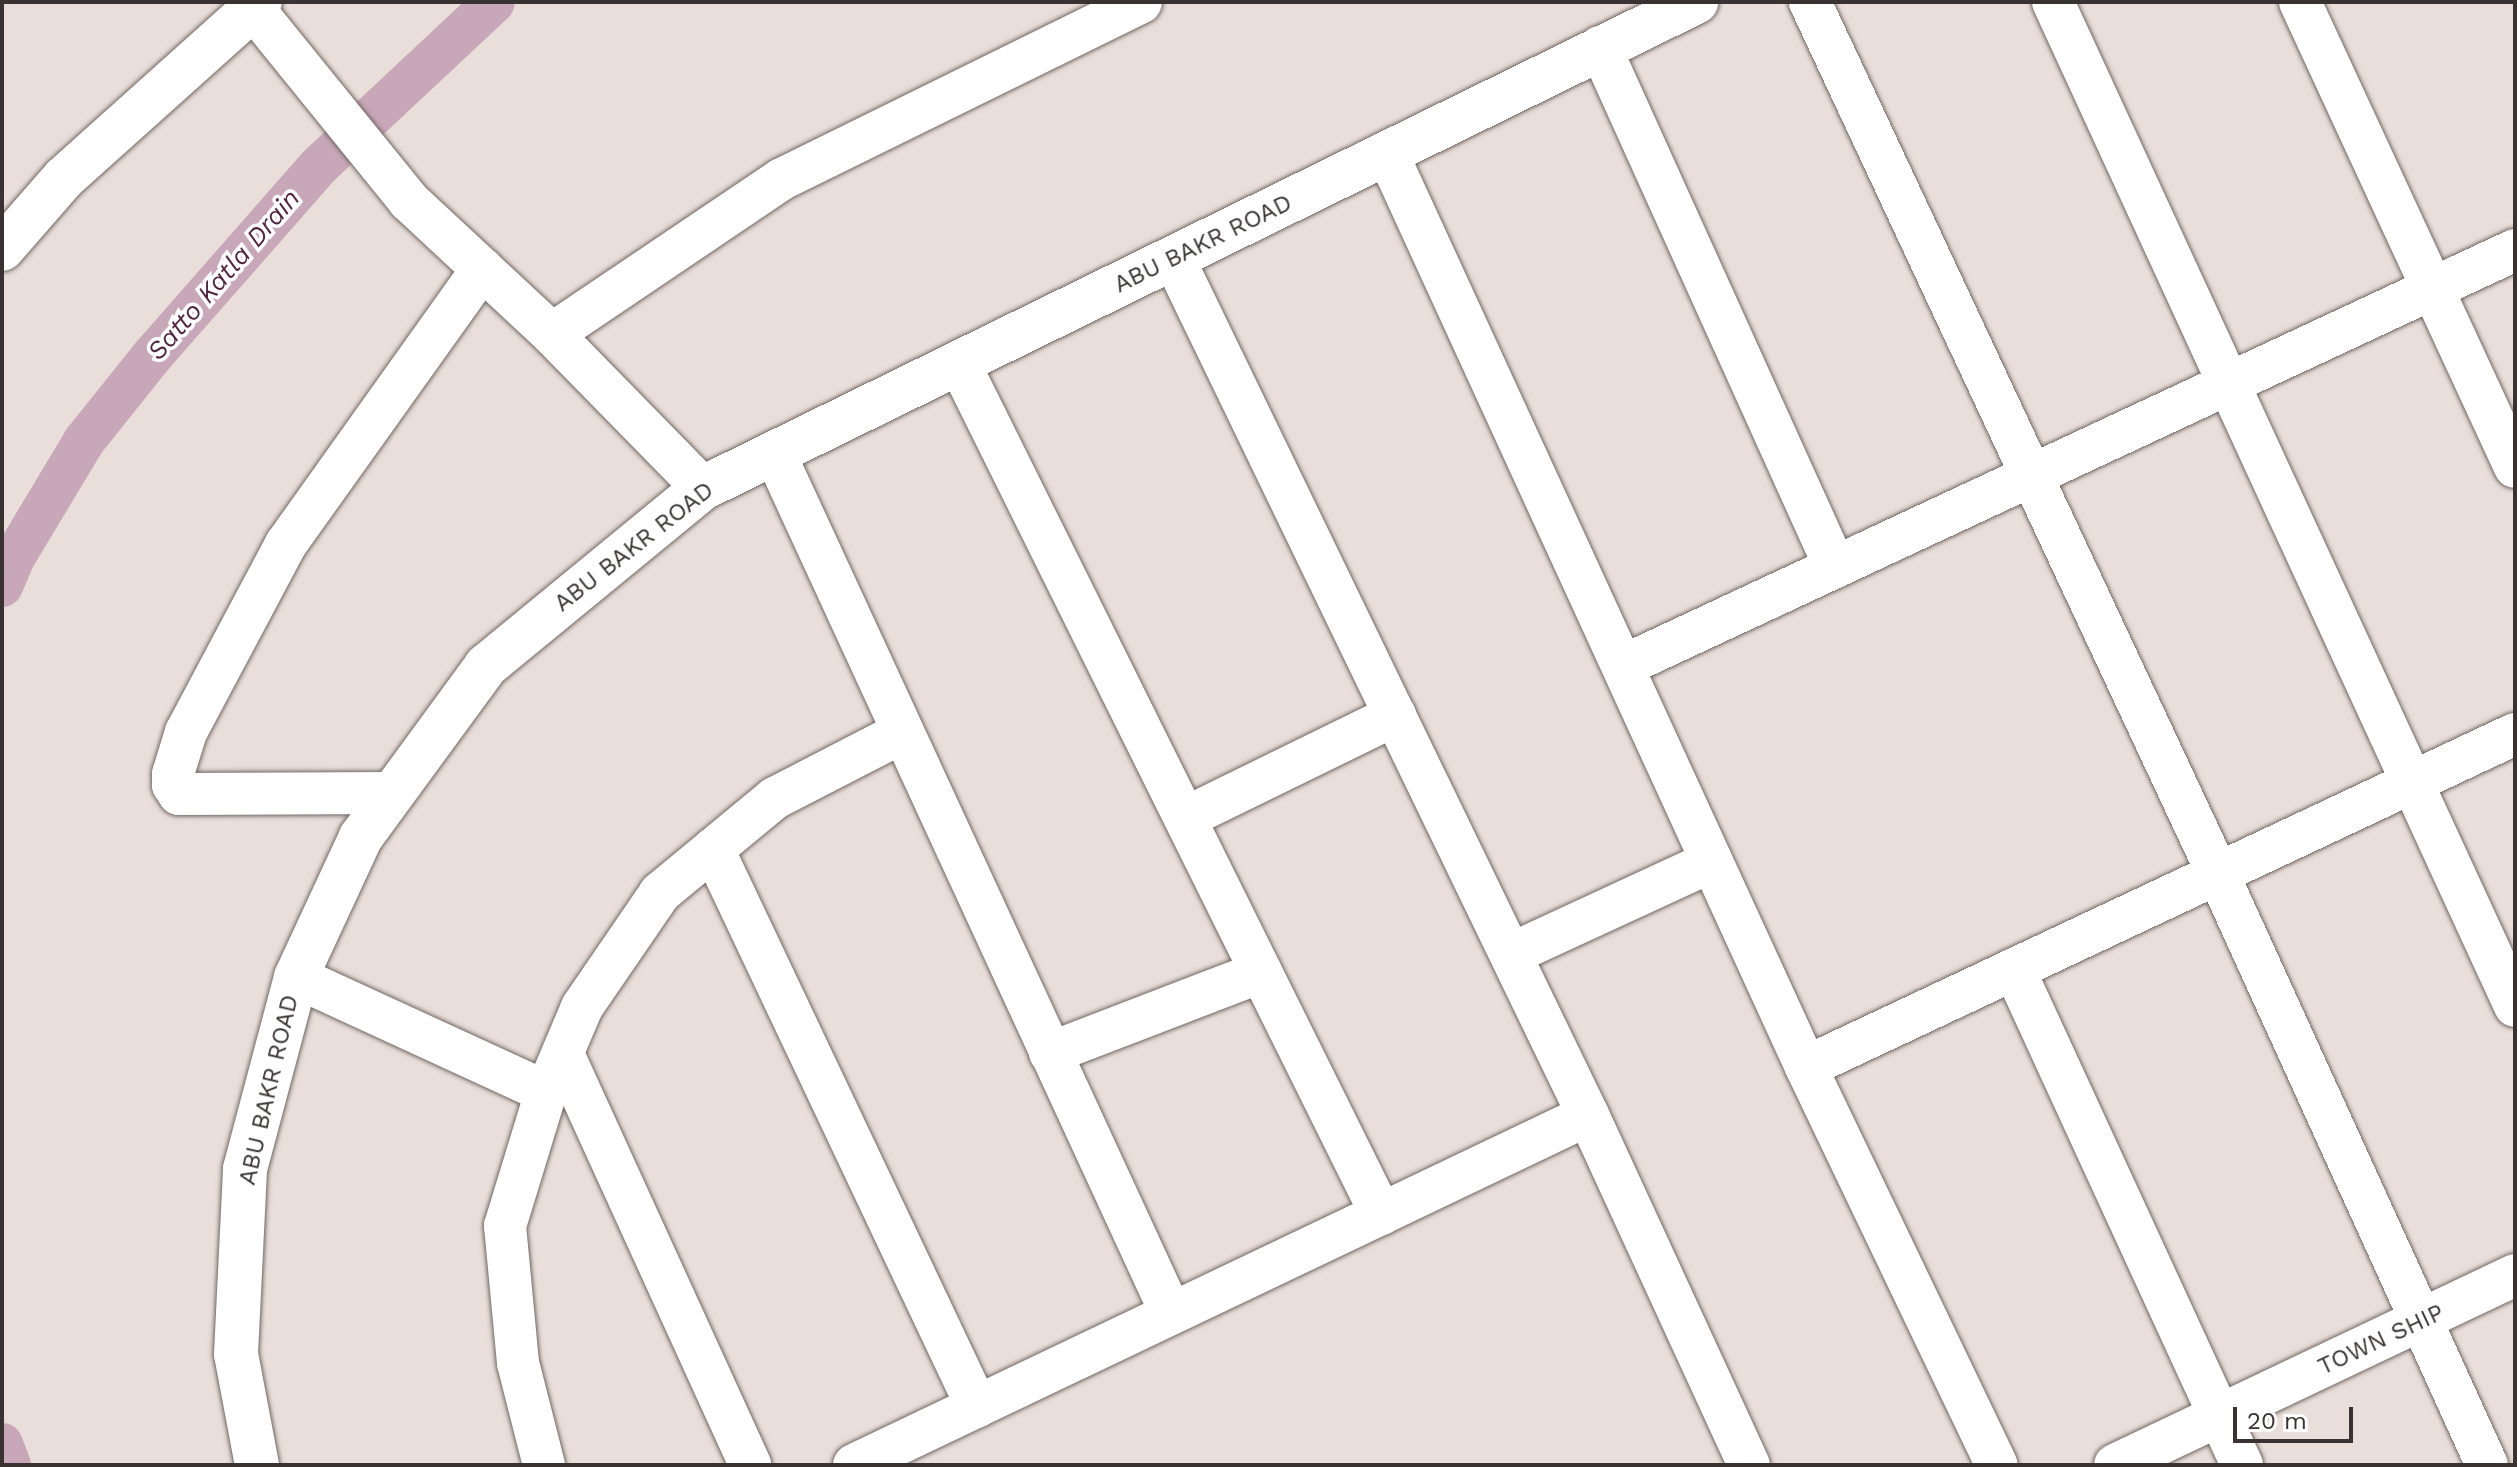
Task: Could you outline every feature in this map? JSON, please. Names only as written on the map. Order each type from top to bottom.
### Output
[{"type":"street","points":[[552,334],[782,179],[1141,2]]},
{"type":"street","name":"ABU BAKR ROAD","points":[[257,1465],[236,1354],[245,1169],[296,977],[361,837],[486,666],[703,488],[1600,47],[1648,11],[1696,2]]},
{"type":"street","points":[[1810,2],[2218,874],[2487,1465]]},
{"type":"street","points":[[2053,2],[2515,1006]]},
{"type":"street","points":[[2300,2],[2515,467]]},
{"type":"street","points":[[2,249],[64,178],[254,4],[325,99],[409,201],[552,334],[703,488]]},
{"type":"street","points":[[1600,47],[1835,567]]},
{"type":"street","points":[[1387,153],[1806,1067],[1997,1465]]},
{"type":"street","points":[[1623,666],[2515,250]]},
{"type":"street","points":[[1174,259],[1588,1115],[1749,1465]]},
{"type":"street","points":[[393,793],[179,794],[173,785],[173,774],[186,732],[286,544],[482,269]]},
{"type":"street","points":[[959,363],[1381,1214]]},
{"type":"street","points":[[774,452],[1171,1313]]},
{"type":"street","points":[[1185,818],[1395,715]]},
{"type":"street","points":[[544,1465],[518,1363],[505,1226],[546,1092],[582,1007],[660,893],[775,798],[901,733]]},
{"type":"street","points":[[1806,1067],[2515,734]]},
{"type":"street","points":[[713,849],[977,1407]]},
{"type":"street","points":[[1511,954],[1712,861]]},
{"type":"street","points":[[2014,969],[2242,1465]]},
{"type":"street","points":[[1050,1053],[1261,972]]},
{"type":"street","points":[[296,977],[546,1092]]},
{"type":"street","points":[[563,1054],[750,1465]]},
{"type":"street","points":[[854,1465],[1588,1115]]},
{"type":"street","name":"TOWN SHIP","points":[[2115,1465],[2515,1275]]},
{"type":"waterway","name":"Satto Katla Drain","points":[[2,586],[15,556],[84,441],[152,356],[320,165],[494,2]]},
{"type":"waterway","name":"Satto Katla Drain","points":[[2,1444],[10,1465]]}]
